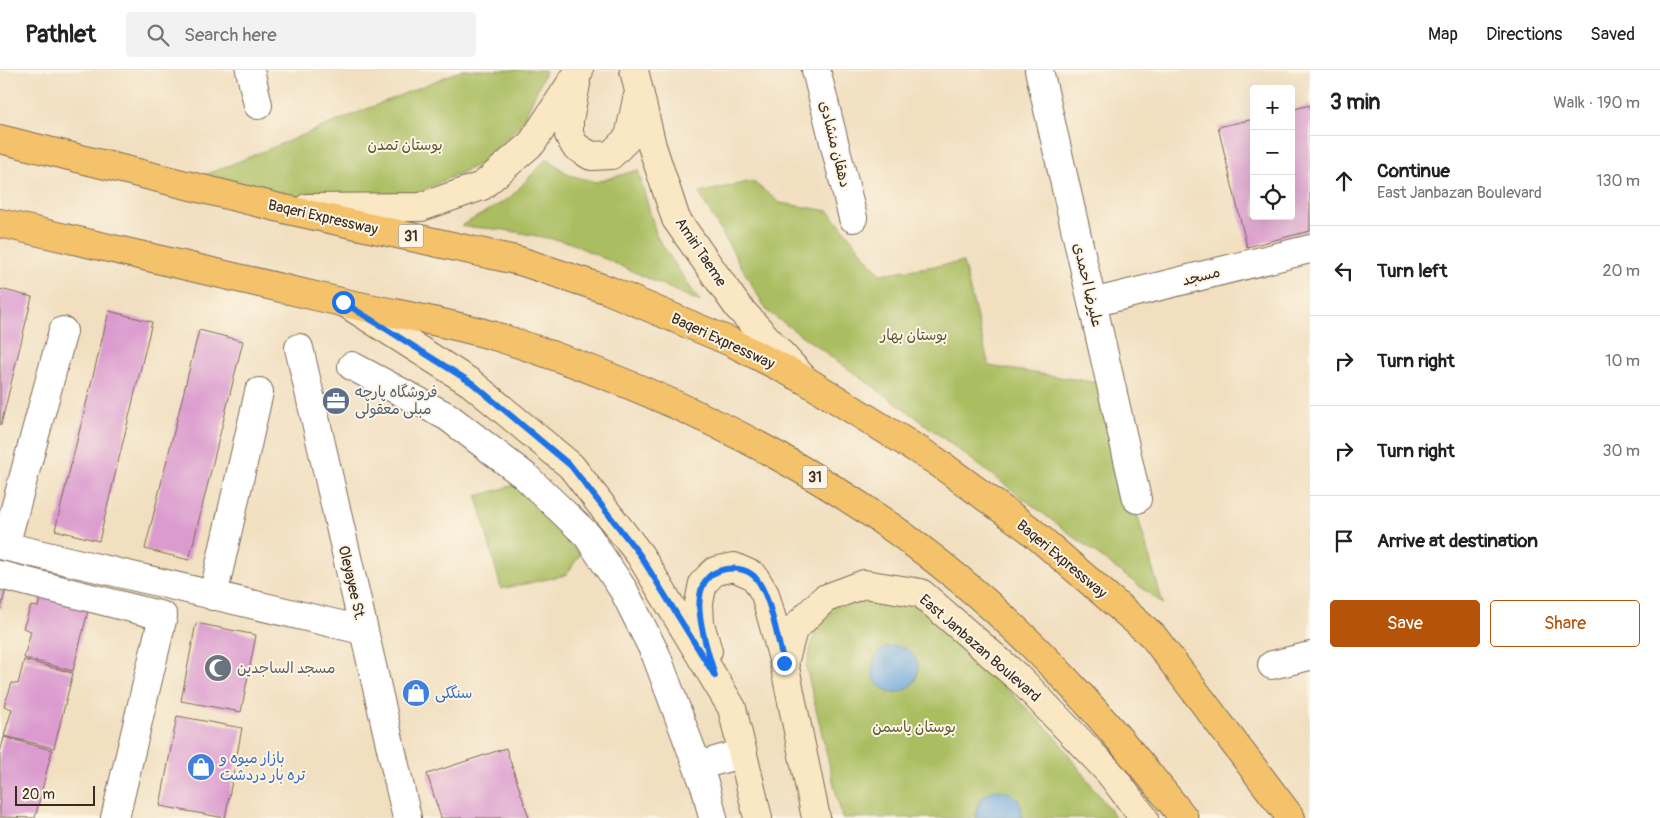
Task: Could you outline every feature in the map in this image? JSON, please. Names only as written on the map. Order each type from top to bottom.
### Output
[{"type":"highway","name":"Baqeri Expressway","points":[[0,139],[284,208],[520,261],[608,290],[731,342],[805,380],[936,461],[1021,523],[1153,636],[1291,818]]},
{"type":"highway","name":"31","points":[[0,223],[498,338],[638,387],[704,417],[800,468],[886,524],[960,579],[1040,652],[1118,736],[1184,818]]},
{"type":"main road","points":[[579,70],[569,120],[569,135],[576,146],[591,156],[612,155],[629,137],[636,80]]},
{"type":"main road","points":[[284,208],[421,207],[482,186],[532,143],[579,70]]},
{"type":"main road","name":"Amiri Taeme","points":[[636,80],[652,146],[676,218],[738,307],[805,380]]},
{"type":"main road","points":[[343,302],[472,383],[571,466],[640,555],[715,676],[732,708],[758,818]]},
{"type":"main road","points":[[715,676],[700,624],[699,603],[703,583],[715,572],[734,567],[754,576],[765,594],[784,663]]},
{"type":"main road","name":"East Janbazan Boulevard","points":[[816,818],[784,663],[793,630],[824,599],[864,584],[921,593],[1022,680],[1109,772],[1144,818]]},
{"type":"street","points":[[250,70],[258,105]]},
{"type":"street","name":"دهقان منشادی","points":[[816,70],[853,218]]},
{"type":"street","name":"علیرضا احمدی","points":[[1039,70],[1137,499]]},
{"type":"street","name":"مسجد","points":[[1092,303],[1310,251]]},
{"type":"street","points":[[63,331],[2,545],[362,630]]},
{"type":"street","name":"Oleyayee St.","points":[[299,348],[362,630],[407,818]]},
{"type":"street","points":[[352,366],[448,417],[525,476],[587,535],[624,591],[656,655],[698,766],[713,818]]},
{"type":"street","points":[[213,596],[259,392]]},
{"type":"street","points":[[0,575],[163,616],[115,818]]},
{"type":"street","points":[[1272,665],[1310,656]]},
{"type":"street","points":[[698,766],[743,754]]},
{"type":"green space","name":"بوستان تمدن","points":[[462,70],[546,70],[522,123],[484,162],[415,194],[294,199],[198,178]]},
{"type":"green space","points":[[547,158],[569,175],[596,182],[638,170],[657,237],[700,302],[568,242],[505,230],[461,226],[510,198]]},
{"type":"green space","name":"بوستان بهار","points":[[752,181],[780,203],[829,211],[880,274],[963,262],[989,366],[1099,383],[1163,604],[902,407],[767,311],[699,193]]},
{"type":"green space","points":[[518,484],[580,555],[566,575],[501,589],[477,496]]},
{"type":"green space","name":"بوستان یاسمن","points":[[849,584],[924,608],[1054,735],[1116,818],[842,818],[806,667],[820,611]]},
{"type":"water","points":[[895,646],[908,650],[914,656],[918,669],[914,682],[908,688],[895,692],[882,688],[876,682],[872,669],[876,656],[882,650]]},
{"type":"water","points":[[995,790],[1007,792],[1016,797],[1021,806],[1022,818],[976,818],[980,800],[986,794]]},
{"type":"building","points":[[1310,105],[1310,231],[1247,247],[1218,127],[1250,120],[1250,220],[1295,220],[1295,109]]},
{"type":"building","points":[[0,289],[32,297],[1,425],[0,425]]},
{"type":"building","points":[[109,311],[152,322],[99,541],[55,530]]},
{"type":"building","points":[[199,330],[243,341],[189,560],[145,549]]},
{"type":"building","points":[[0,569],[10,571],[1,609],[0,609]]},
{"type":"building","points":[[43,582],[92,595],[73,671],[24,658],[31,631],[23,628],[31,606],[38,607]]},
{"type":"building","name":"مسجد الساجدین","points":[[196,623],[256,635],[241,712],[181,701]]},
{"type":"building","points":[[24,660],[73,673],[54,748],[4,736],[12,709],[4,706],[12,683],[18,684]]},
{"type":"building","name":"بازار میوه و تره بار دردشت","points":[[177,716],[242,728],[225,818],[160,806]]},
{"type":"building","points":[[4,737],[52,750],[35,818],[0,817],[0,753]]},
{"type":"building","points":[[506,748],[529,818],[441,818],[427,774]]},
{"type":"place","name":"فروشگاه پارچه مبلی معقولی","points":[[336,401]]},
{"type":"place","name":"مسجد الساجدین","points":[[218,668]]},
{"type":"place","name":"سنگکی","points":[[416,693]]},
{"type":"place","name":"بازار میوه و تره بار دردشت","points":[[201,767]]},
{"type":"route","points":[[343,302],[472,383],[571,466],[640,555],[715,676],[700,624],[699,603],[703,583],[715,572],[734,567],[754,576],[765,594],[784,663]]}]
